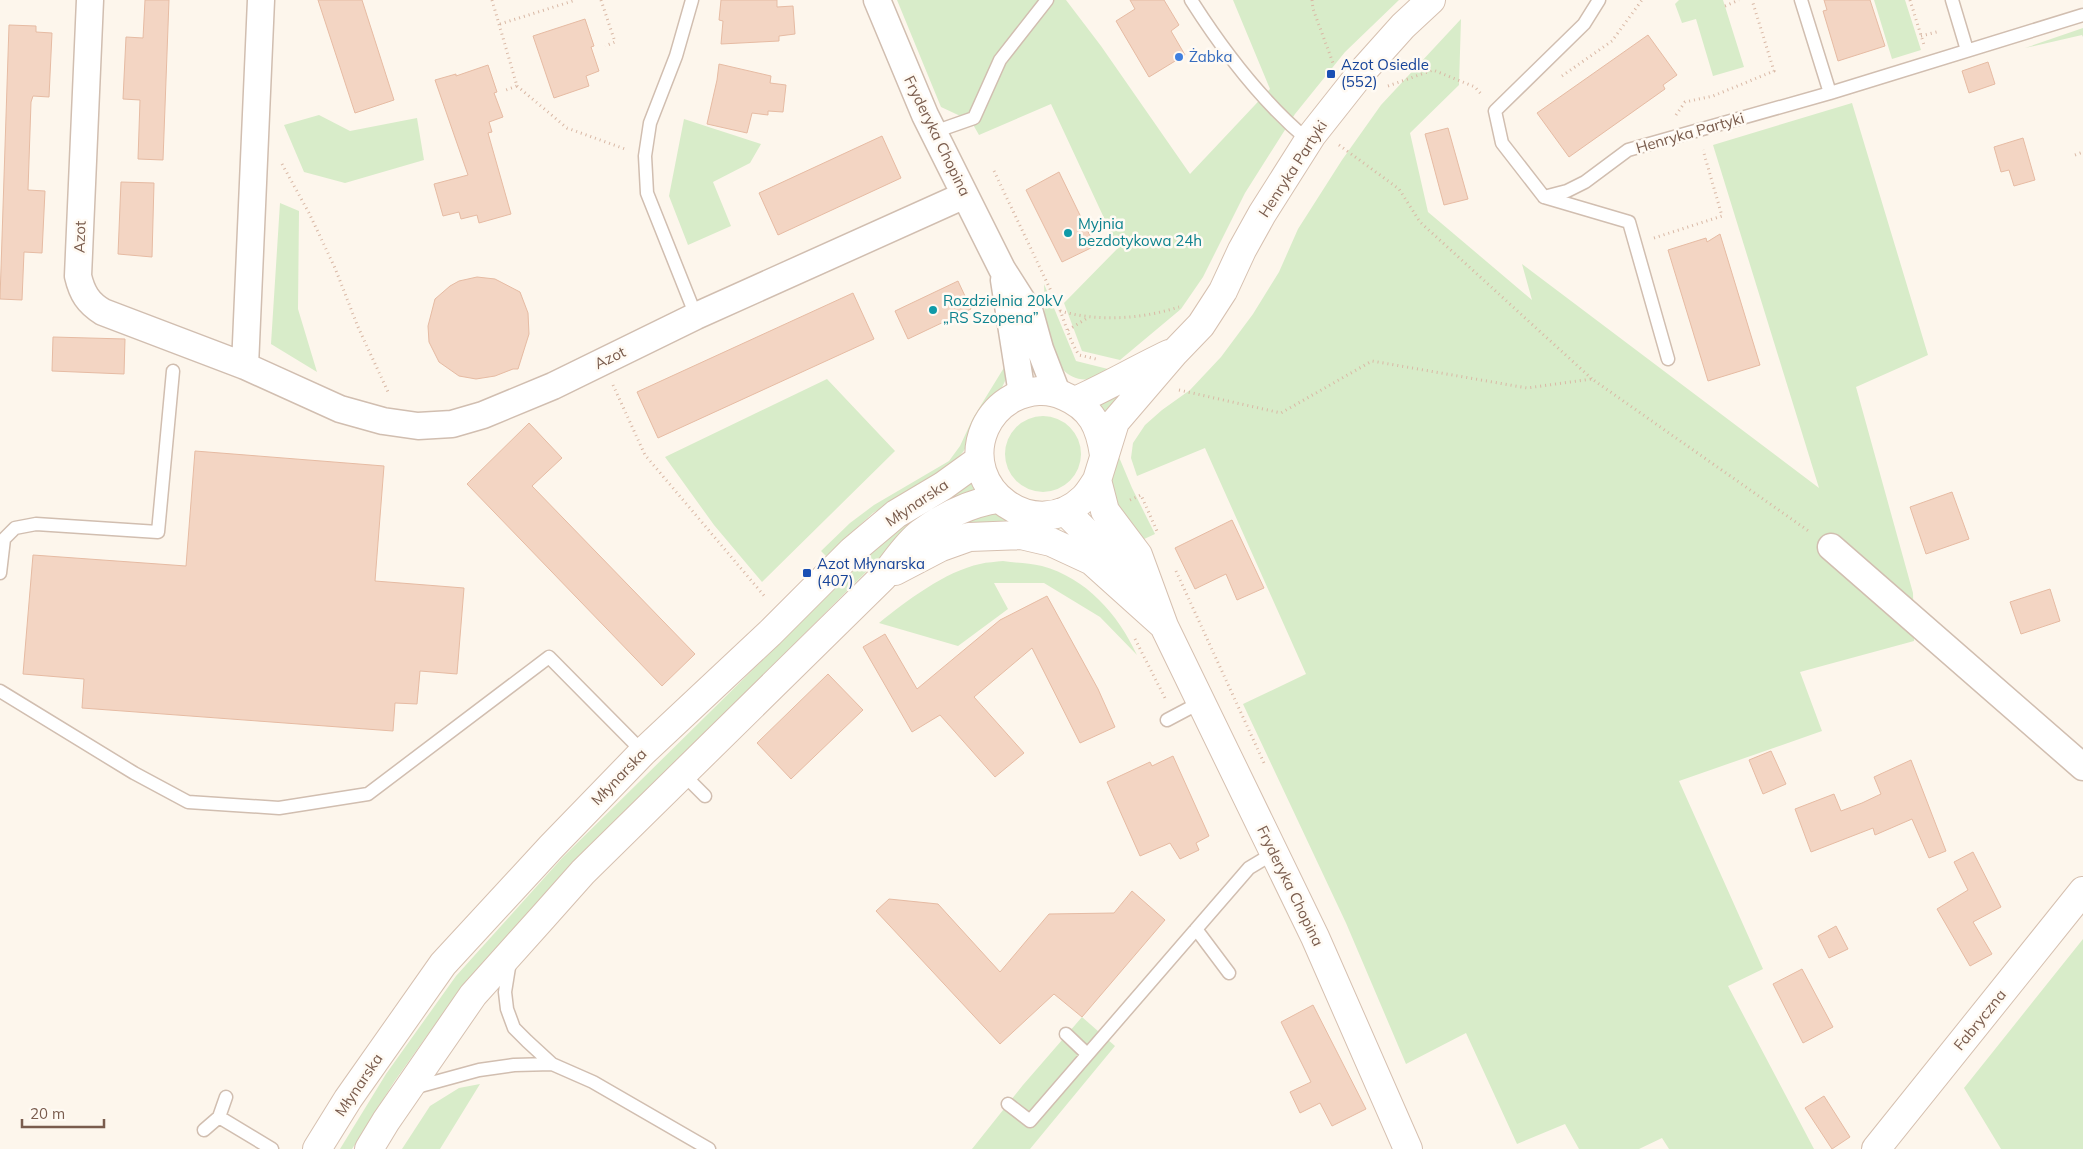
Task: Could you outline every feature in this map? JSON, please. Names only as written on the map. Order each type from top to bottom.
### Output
[{"type":"main road","name":"Henryka Partyki","points":[[1175,352],[1201,325],[1223,291],[1242,250],[1262,214],[1308,141],[1351,86],[1403,26],[1431,0]]},
{"type":"main road","points":[[1175,352],[1115,422],[1100,467],[1084,498],[1065,511],[1048,515],[1030,514],[1013,509],[998,499],[985,481],[979,460],[981,439],[989,419],[1003,404],[1022,394],[1040,391],[1066,397],[1104,388],[1124,375],[1175,352]]},
{"type":"main road","name":"Fryderyka Chopina","points":[[1066,397],[1091,415],[1101,434],[1100,467],[1105,511],[1138,555],[1164,626],[1315,937],[1408,1149]]},
{"type":"main road","name":"Młynarska","points":[[317,1149],[348,1099],[443,964],[551,847],[643,752],[770,633],[852,551],[896,514],[943,486],[979,460]]},
{"type":"main road","name":"Młynarska","points":[[369,1149],[407,1090],[473,995],[583,872],[883,578],[920,534],[956,511],[983,501],[998,499]]},
{"type":"main road","name":"Fryderyka Chopina","points":[[1065,511],[1109,555],[1164,626]]},
{"type":"main road","name":"Młynarska","points":[[883,578],[941,547],[969,537],[1021,535],[1052,542],[1092,561],[1164,626]]},
{"type":"main road","name":"Fabryczna","points":[[1876,1149],[2083,891]]},
{"type":"street","name":"Azot","points":[[90,0],[78,276],[86,297],[94,306],[104,312],[245,366],[340,408],[383,422],[418,426],[452,424],[483,415],[553,386],[696,316],[965,195]]},
{"type":"street","points":[[245,366],[261,0]]},
{"type":"street","name":"Fryderyka Chopina","points":[[877,0],[914,93],[1002,269],[1030,313],[1040,349],[1066,397]]},
{"type":"street","name":"Fryderyka Chopina","points":[[1002,269],[1022,394]]},
{"type":"street","points":[[1831,547],[2083,767]]},
{"type":"lane","points":[[692,0],[676,56],[650,123],[645,156],[648,193],[696,316]]},
{"type":"lane","points":[[934,132],[974,118],[1000,60],[1047,0]]},
{"type":"lane","points":[[1191,0],[1240,71],[1287,123],[1308,141]]},
{"type":"lane","points":[[1599,0],[1584,24],[1495,111],[1502,143],[1544,197],[1629,222],[1668,359]]},
{"type":"lane","points":[[1801,0],[1830,93]]},
{"type":"lane","points":[[1952,0],[1967,50]]},
{"type":"lane","name":"Henryka Partyki","points":[[1544,197],[1567,191],[1585,182],[1628,150],[1830,93],[2083,15]]},
{"type":"lane","points":[[0,573],[4,539],[16,528],[36,524],[158,532],[173,370]]},
{"type":"lane","points":[[0,692],[134,773],[188,802],[279,808],[368,794],[549,657],[643,752]]},
{"type":"lane","points":[[1170,718],[1201,702]]},
{"type":"lane","points":[[684,774],[706,796]]},
{"type":"lane","points":[[1008,1104],[1030,1121],[1249,868],[1274,853]]},
{"type":"lane","points":[[1196,929],[1229,973]]},
{"type":"lane","points":[[512,951],[505,992],[507,1009],[514,1028],[552,1064],[593,1082],[710,1149]]},
{"type":"lane","points":[[1066,1034],[1087,1054]]},
{"type":"lane","points":[[407,1090],[479,1070],[514,1065],[552,1064]]},
{"type":"lane","points":[[204,1130],[219,1117],[226,1097]]},
{"type":"lane","points":[[219,1117],[272,1149]]},
{"type":"path","points":[[492,0],[517,86],[568,128],[645,156]]},
{"type":"path","points":[[500,24],[576,0]]},
{"type":"path","points":[[601,0],[615,42],[605,46]]},
{"type":"path","points":[[1312,0],[1313,9],[1337,75],[1351,86]]},
{"type":"path","points":[[1557,80],[1612,41],[1642,0]]},
{"type":"path","points":[[1725,6],[1739,0]]},
{"type":"path","points":[[1672,121],[1685,102],[1713,96],[1774,71],[1752,0]]},
{"type":"path","points":[[1910,0],[1926,51]]},
{"type":"path","points":[[1921,36],[1944,30]]},
{"type":"path","points":[[1384,88],[1432,70],[1475,87],[1495,111]]},
{"type":"path","points":[[506,90],[517,86]]},
{"type":"path","points":[[1336,143],[1399,189],[1420,222],[1592,380],[1831,547]]},
{"type":"path","points":[[1649,239],[1722,216],[1703,152]]},
{"type":"path","points":[[2075,155],[2083,152]]},
{"type":"path","points":[[280,162],[309,213],[336,268],[358,327],[389,394]]},
{"type":"path","points":[[994,171],[1060,311],[1071,343],[1079,355],[1097,360]]},
{"type":"path","points":[[1060,311],[1077,316],[1109,319],[1159,313],[1183,306]]},
{"type":"path","points":[[1068,330],[1089,317]]},
{"type":"path","points":[[1173,389],[1280,413],[1372,361],[1527,388],[1592,380]]},
{"type":"path","points":[[602,362],[646,455],[766,599]]},
{"type":"path","points":[[1130,632],[1141,648],[1170,718]]},
{"type":"green space","points":[[897,0],[1066,0],[1101,46],[1190,174],[1270,89],[1233,0],[1399,0],[1345,52],[1295,114],[1245,193],[1203,277],[1181,309],[1120,360],[1082,351],[1064,303],[1118,248],[1051,104],[979,135],[971,121],[941,107]]},
{"type":"green space","points":[[1679,0],[1723,0],[1744,67],[1713,76],[1696,19],[1682,23],[1675,4]]},
{"type":"green space","points":[[1874,0],[1905,0],[1921,50],[1892,59]]},
{"type":"green space","points":[[1461,19],[1459,85],[1410,133],[1428,212],[1532,300],[1522,264],[1819,488],[1713,145],[1852,103],[1928,355],[1856,387],[1913,593],[1914,641],[1800,672],[1822,731],[1679,781],[1763,969],[1728,986],[1814,1149],[1669,1149],[1662,1138],[1639,1149],[1579,1149],[1565,1124],[1517,1144],[1466,1033],[1406,1064],[1346,923],[1243,704],[1306,674],[1205,448],[1137,476],[1131,458],[1133,443],[1145,425],[1190,390],[1221,357],[1253,314],[1279,272],[1298,229],[1342,160],[1381,105]]},
{"type":"green space","points":[[2083,28],[2083,37],[2082,35],[2025,48]]},
{"type":"green space","points":[[319,115],[350,131],[417,118],[424,160],[345,183],[304,172],[284,125]]},
{"type":"green space","points":[[684,119],[761,144],[750,163],[713,182],[731,226],[688,245],[669,196]]},
{"type":"green space","points":[[280,203],[299,211],[298,309],[317,372],[271,344]]},
{"type":"green space","points":[[1044,284],[1076,361],[1108,369],[1112,372],[1099,377],[1078,379],[1063,369],[1052,351],[1046,332]]},
{"type":"green space","points":[[1005,366],[1005,381],[998,396],[963,452],[948,469],[873,513],[826,556],[821,551],[850,523],[874,505],[949,461],[960,446],[973,418]]},
{"type":"green space","points":[[827,379],[895,451],[762,582],[714,525],[665,457]]},
{"type":"green space","points":[[1142,381],[1105,411],[1101,411],[1098,407],[1099,403]]},
{"type":"green space","points":[[1036,416],[1050,416],[1064,422],[1075,433],[1081,447],[1078,469],[1070,481],[1050,492],[1036,492],[1022,486],[1011,475],[1005,461],[1005,447],[1011,433],[1022,422]]},
{"type":"green space","points":[[1116,450],[1155,534],[1142,540],[1127,529],[1110,489]]},
{"type":"green space","points":[[974,479],[979,489],[909,529],[570,868],[463,985],[394,1082],[352,1149],[340,1149],[386,1074],[456,976],[563,857],[863,561],[907,520]]},
{"type":"green space","points":[[994,512],[1060,525],[1059,531],[952,533],[954,522]]},
{"type":"green space","points":[[1003,561],[1042,566],[1073,579],[1099,600],[1110,612],[1120,625],[1137,655],[1100,617],[1044,583],[994,583],[1008,609],[958,646],[879,623],[901,605],[954,573],[980,564]]},
{"type":"green space","points":[[2083,939],[2083,1149],[2001,1149],[1964,1088]]},
{"type":"green space","points":[[1082,1017],[1115,1046],[1030,1149],[972,1149],[1023,1085]]},
{"type":"green space","points":[[480,1084],[440,1149],[402,1149],[430,1106],[459,1088]]},
{"type":"building","points":[[145,0],[169,0],[163,160],[138,159],[140,100],[123,99],[126,37],[143,38]]},
{"type":"building","points":[[318,0],[362,0],[394,100],[355,113]]},
{"type":"building","points":[[721,0],[777,0],[777,7],[793,6],[795,34],[779,36],[779,41],[721,44],[723,21],[719,20]]},
{"type":"building","points":[[1130,0],[1164,0],[1179,25],[1171,31],[1185,55],[1149,77],[1116,21],[1135,9]]},
{"type":"building","points":[[1824,0],[1870,0],[1885,46],[1838,61],[1823,11],[1827,10]]},
{"type":"building","points":[[585,19],[594,46],[591,47],[599,71],[586,76],[589,86],[554,98],[533,36]]},
{"type":"building","points":[[9,25],[36,26],[36,32],[52,33],[49,97],[33,96],[31,102],[28,190],[45,191],[42,253],[24,252],[22,300],[0,299]]},
{"type":"building","points":[[1648,35],[1677,75],[1663,85],[1665,89],[1569,157],[1537,113]]},
{"type":"building","points":[[1988,62],[1995,84],[1969,93],[1962,71]]},
{"type":"building","points":[[719,64],[771,76],[770,83],[786,85],[783,112],[768,111],[768,115],[752,113],[747,133],[707,124]]},
{"type":"building","points":[[488,65],[497,92],[494,93],[503,117],[489,122],[492,132],[488,133],[511,214],[479,223],[477,215],[461,219],[459,212],[443,216],[434,184],[468,175],[435,80],[456,74],[456,76]]},
{"type":"building","points":[[1448,128],[1468,199],[1444,205],[1425,134]]},
{"type":"building","points":[[882,136],[901,178],[778,235],[759,193]]},
{"type":"building","points":[[2023,138],[2035,180],[2014,186],[2009,170],[2001,172],[1994,147]]},
{"type":"building","points":[[1059,172],[1095,246],[1062,262],[1026,190]]},
{"type":"building","points":[[121,182],[154,183],[152,257],[118,254]]},
{"type":"building","points":[[1720,234],[1760,365],[1708,381],[1668,250],[1706,238],[1707,242]]},
{"type":"building","points":[[477,277],[495,279],[520,292],[528,313],[529,334],[518,369],[476,379],[459,376],[439,362],[429,342],[428,326],[435,299],[459,281]]},
{"type":"building","name":"Rozdzielnia 20kV „RS Szopena”","points":[[958,281],[971,309],[908,339],[895,311]]},
{"type":"building","points":[[853,293],[874,339],[658,438],[637,392]]},
{"type":"building","points":[[53,337],[125,339],[124,374],[52,371]]},
{"type":"building","points":[[529,423],[562,458],[532,486],[695,654],[662,686],[467,484]]},
{"type":"building","points":[[195,451],[384,466],[375,581],[464,588],[457,674],[420,671],[417,704],[395,703],[393,731],[82,708],[84,679],[23,674],[33,555],[186,566]]},
{"type":"building","points":[[1952,492],[1969,539],[1926,554],[1910,507]]},
{"type":"building","points":[[1232,520],[1264,588],[1237,600],[1226,574],[1195,589],[1175,548]]},
{"type":"building","points":[[2050,589],[2060,621],[2021,634],[2010,602]]},
{"type":"building","points":[[1047,596],[1098,689],[1115,727],[1080,743],[1032,648],[974,697],[1024,753],[995,777],[940,715],[912,732],[863,647],[885,634],[917,689],[1000,620]]},
{"type":"building","points":[[828,674],[863,710],[791,779],[757,743]]},
{"type":"building","points":[[1771,751],[1786,784],[1763,794],[1749,760]]},
{"type":"building","points":[[1173,756],[1209,836],[1196,843],[1199,850],[1180,859],[1170,843],[1140,856],[1107,782],[1150,762],[1152,766]]},
{"type":"building","points":[[1911,760],[1946,851],[1929,858],[1912,819],[1875,835],[1873,828],[1811,852],[1795,809],[1834,794],[1841,811],[1862,803],[1881,794],[1874,777]]},
{"type":"building","points":[[1973,852],[2001,907],[1973,922],[1992,954],[1970,966],[1937,909],[1968,890],[1954,862]]},
{"type":"building","points":[[1132,891],[1165,920],[1082,1017],[1054,994],[1000,1044],[876,911],[889,899],[938,904],[1000,972],[1049,914],[1114,913]]},
{"type":"building","points":[[1836,926],[1848,949],[1829,958],[1818,936]]},
{"type":"building","points":[[1802,969],[1833,1027],[1803,1043],[1773,984]]},
{"type":"building","points":[[1313,1005],[1366,1109],[1332,1126],[1320,1103],[1300,1113],[1290,1092],[1311,1082],[1281,1022]]},
{"type":"building","points":[[1824,1096],[1850,1137],[1832,1149],[1805,1108]]},
{"type":"place","name":"Żabka","points":[[1179,57]]},
{"type":"place","name":"Azot Osiedle (552)","points":[[1331,74]]},
{"type":"place","name":"Myjnia bezdotykowa 24h","points":[[1068,233]]},
{"type":"place","name":"Rozdzielnia 20kV „RS Szopena”","points":[[933,310]]},
{"type":"place","name":"Azot Młynarska (407)","points":[[807,573]]}]
